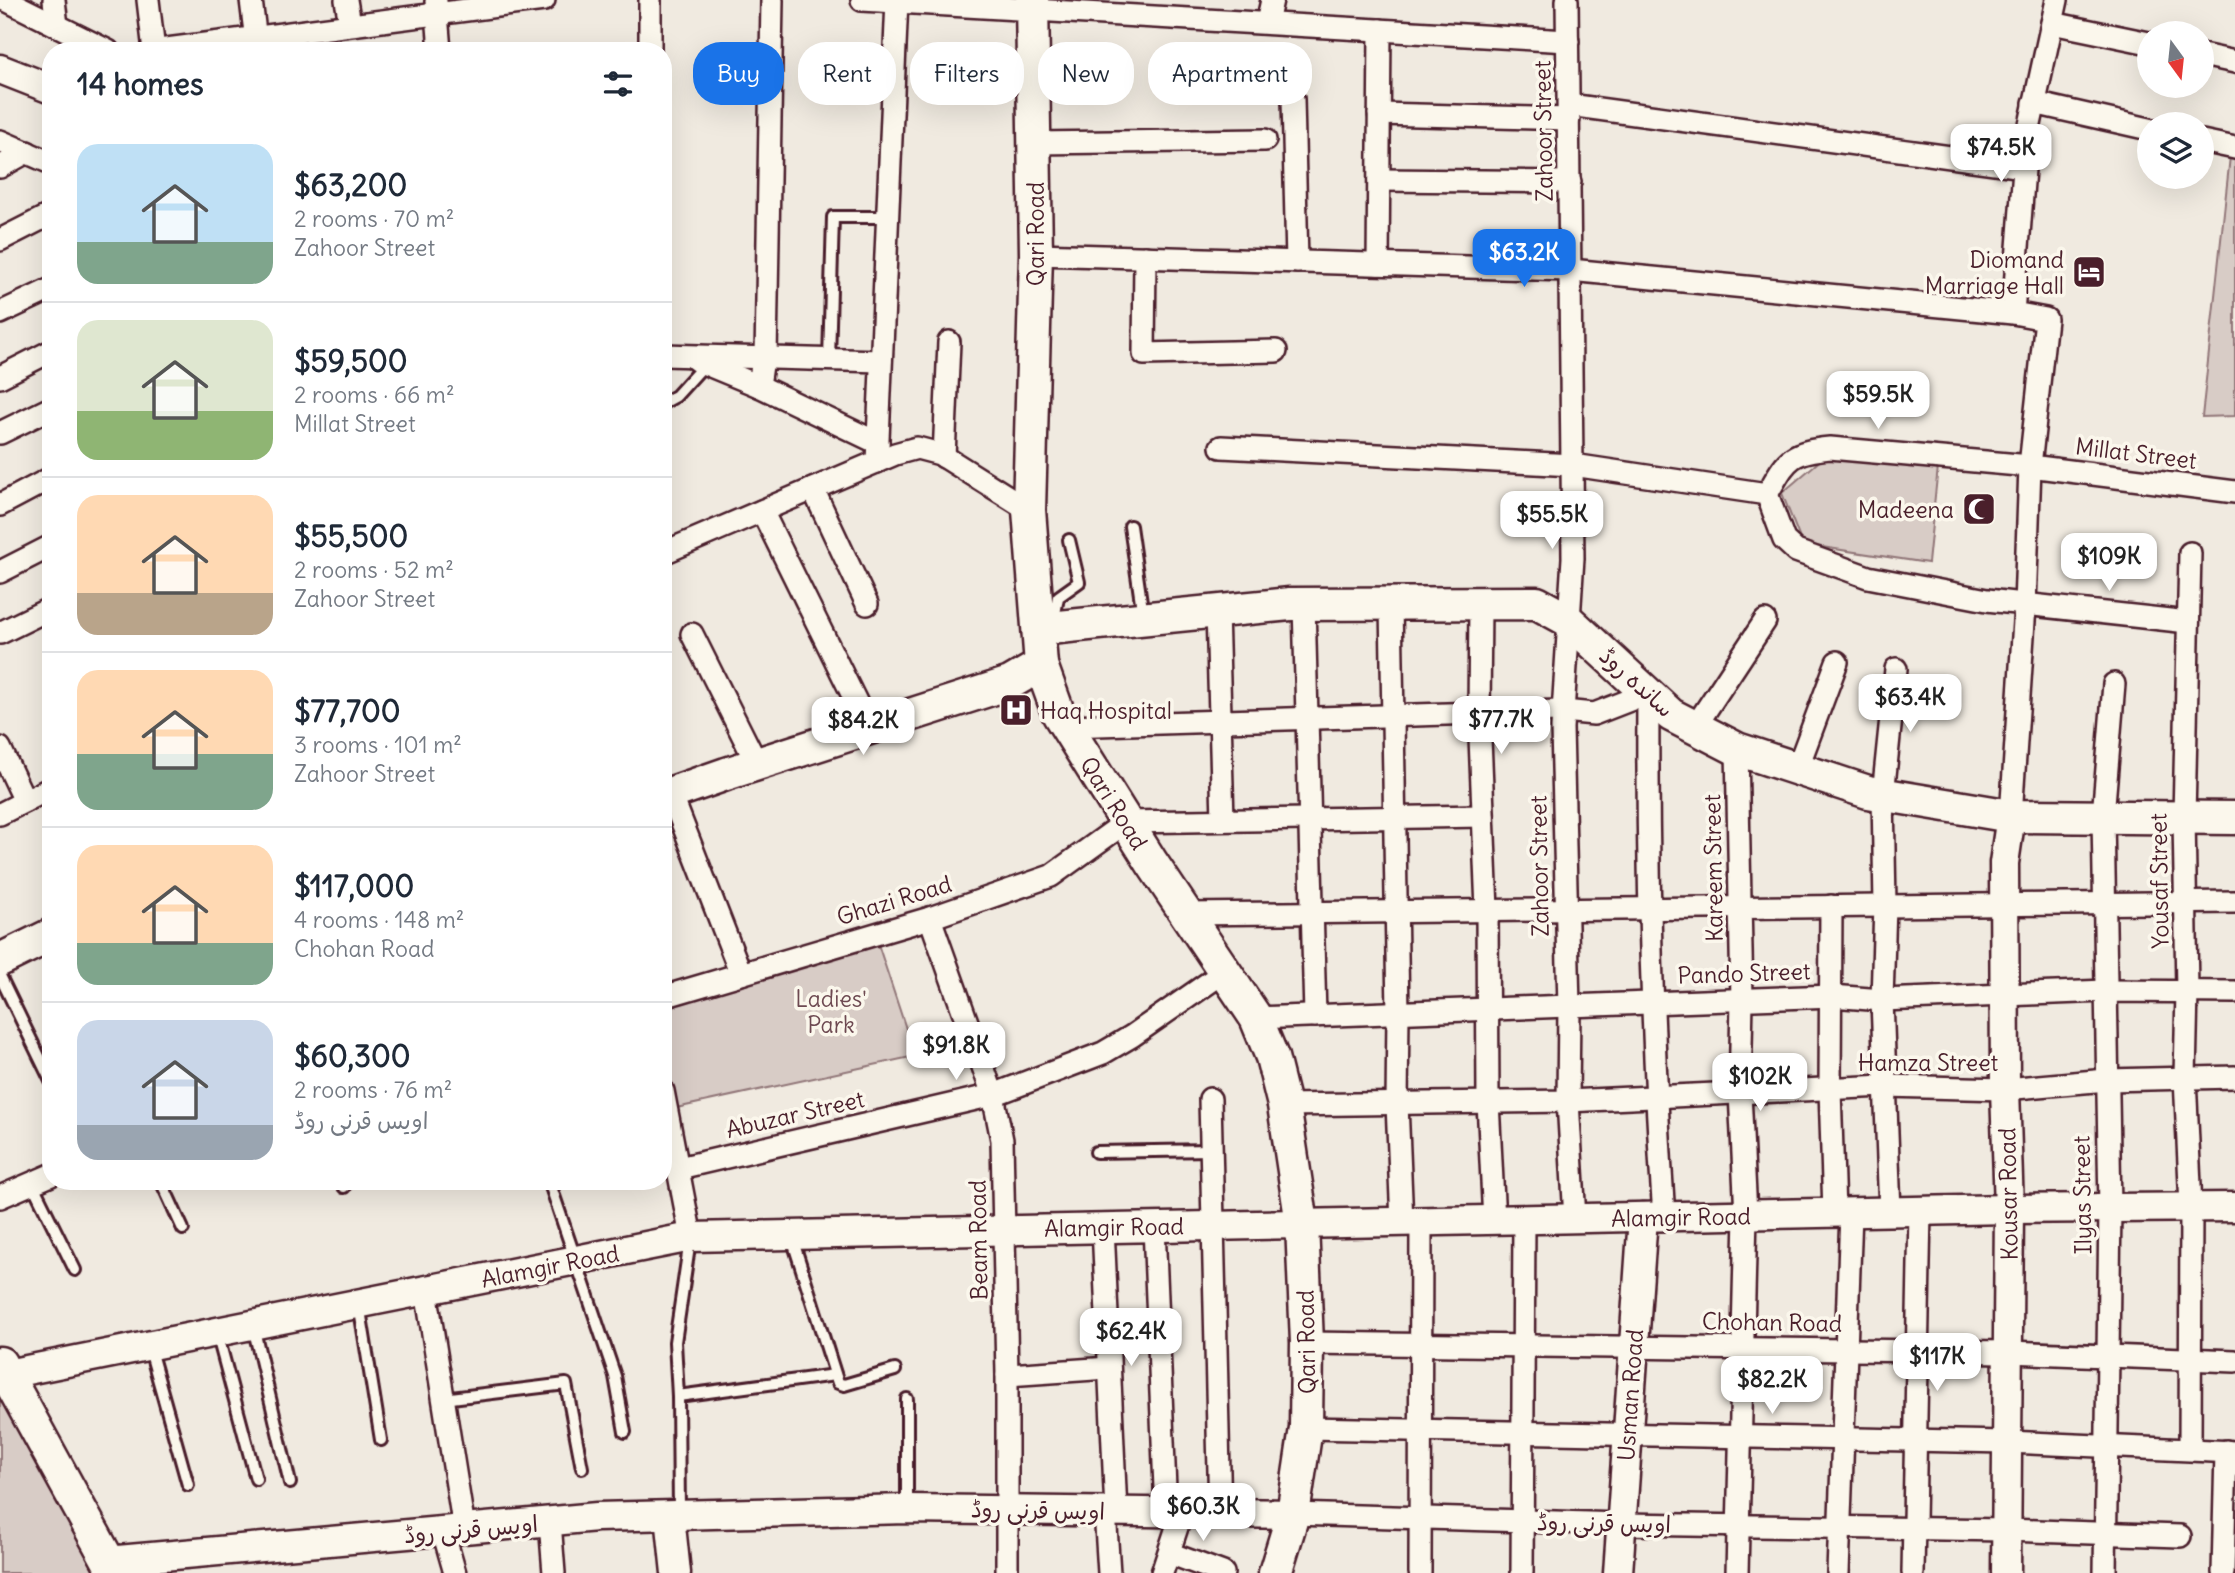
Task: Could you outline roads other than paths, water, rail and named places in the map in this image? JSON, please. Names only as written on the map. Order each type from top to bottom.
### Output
[{"type":"main road","name":"Qari Road","points":[[1033,5],[1036,254],[1029,510],[1046,628],[1041,666],[1059,715],[1126,822],[1256,1018],[1272,1057],[1284,1105],[1303,1224],[1307,1343],[1307,1428],[1293,1514],[1275,1573]]},
{"type":"main road","name":"ساندہ روڈ","points":[[1046,628],[1304,604],[1537,603],[1568,620],[1671,715],[1737,749],[1868,793],[2011,816],[2235,818]]},
{"type":"main road","points":[[672,786],[757,764],[1010,683],[1041,666]]},
{"type":"main road","points":[[0,960],[42,939]]},
{"type":"main road","points":[[4,1369],[111,1567]]},
{"type":"street","points":[[6,0],[90,42]]},
{"type":"street","points":[[54,0],[57,26]]},
{"type":"street","points":[[148,0],[152,42]]},
{"type":"street","points":[[251,0],[256,42]]},
{"type":"street","points":[[346,0],[349,24]]},
{"type":"street","points":[[265,42],[437,6],[544,0]]},
{"type":"street","points":[[650,0],[650,42]]},
{"type":"street","points":[[759,387],[764,358],[772,0]]},
{"type":"street","points":[[862,0],[1155,8],[1267,23],[1568,41]]},
{"type":"street","points":[[1267,23],[1272,0]]},
{"type":"street","name":"Zahoor Street","points":[[1567,0],[1573,558],[1563,711],[1569,1007],[1567,1101],[1574,1219]]},
{"type":"street","points":[[2013,313],[2026,143],[2057,0]]},
{"type":"street","points":[[877,452],[897,1]]},
{"type":"street","points":[[437,6],[439,42]]},
{"type":"street","points":[[2052,23],[2137,41]]},
{"type":"street","points":[[1378,264],[1380,30]]},
{"type":"street","points":[[2214,58],[2235,62]]},
{"type":"street","points":[[0,69],[42,85]]},
{"type":"street","points":[[2034,103],[2137,126]]},
{"type":"street","points":[[1293,105],[1297,262]]},
{"type":"street","points":[[1379,114],[1569,112],[2024,167]]},
{"type":"street","points":[[1035,143],[1265,140]]},
{"type":"street","points":[[0,141],[42,159]]},
{"type":"street","points":[[2214,144],[2235,148]]},
{"type":"street","points":[[0,167],[27,152]]},
{"type":"street","points":[[1379,180],[1570,182]]},
{"type":"street","points":[[0,240],[42,219]]},
{"type":"street","points":[[1036,254],[1570,270],[2046,318],[2030,466],[2025,606],[2011,816]]},
{"type":"street","points":[[1146,257],[1144,354],[1276,351]]},
{"type":"street","points":[[0,313],[42,293]]},
{"type":"street","points":[[944,457],[949,342]]},
{"type":"street","points":[[672,355],[881,361]]},
{"type":"street","points":[[0,377],[42,356]]},
{"type":"street","points":[[685,356],[759,387],[877,452]]},
{"type":"street","points":[[0,433],[42,412]]},
{"type":"street","points":[[1222,447],[1573,465],[1767,494],[1784,540],[1796,551],[1868,577],[2025,606],[2188,622]]},
{"type":"street","points":[[672,550],[813,489],[877,452],[917,448],[944,457],[1029,510]]},
{"type":"street","name":"Millat Street","points":[[1767,494],[1786,461],[1804,450],[1830,448],[2030,466],[2235,492]]},
{"type":"street","points":[[0,505],[42,483]]},
{"type":"street","points":[[813,489],[867,604]]},
{"type":"street","points":[[762,511],[869,728]]},
{"type":"street","points":[[0,572],[42,551]]},
{"type":"street","name":"Yousaf Street","points":[[2190,553],[2184,817],[2187,991],[2185,1077],[2191,1208],[2190,1449]]},
{"type":"street","points":[[1304,604],[1315,1016]]},
{"type":"street","points":[[1391,604],[1397,1104],[1411,1222],[1420,1344],[1420,1573]]},
{"type":"street","points":[[1480,604],[1479,713],[1487,910],[1488,1102],[1494,1221]]},
{"type":"street","points":[[1217,611],[1223,820]]},
{"type":"street","points":[[0,633],[42,612]]},
{"type":"street","points":[[1695,727],[1765,621]]},
{"type":"street","points":[[692,634],[757,764]]},
{"type":"street","points":[[1797,769],[1837,662]]},
{"type":"street","points":[[1890,1212],[1882,1000],[1885,905],[1883,794],[1895,669]]},
{"type":"street","name":"Ilyas Street","points":[[2105,1573],[2110,1208],[2103,816],[2113,684]]},
{"type":"street","points":[[1066,726],[1563,711],[1594,714],[1648,693],[1650,908],[1656,1097],[1654,1217]]},
{"type":"street","points":[[0,748],[25,801]]},
{"type":"street","name":"Kareem Street","points":[[1737,749],[1742,1000],[1740,1093],[1746,1215],[1737,1573]]},
{"type":"street","points":[[0,814],[42,792]]},
{"type":"street","points":[[672,803],[741,974]]},
{"type":"street","points":[[1126,822],[1483,816]]},
{"type":"street","name":"Kousar Road","points":[[2006,1573],[2010,1209],[2005,1089],[2004,863],[2011,816]]},
{"type":"street","name":"Ghazi Road","points":[[672,994],[930,918],[1051,876],[1126,822]]},
{"type":"street","points":[[1186,914],[2235,902]]},
{"type":"street","points":[[1831,906],[1830,1089],[1842,1213],[1846,1350],[1838,1573]]},
{"type":"street","name":"Beam Road","points":[[930,918],[993,1095],[1000,1125],[1004,1168],[1007,1573]]},
{"type":"street","name":"Abuzar Street","points":[[678,1168],[993,1095],[1103,1053],[1224,972]]},
{"type":"street","name":"Pando Street","points":[[1256,1018],[1832,996],[1882,1000],[2106,990],[2235,992]]},
{"type":"street","name":"Hamza Street","points":[[1284,1105],[1567,1101],[1885,1086],[2005,1089],[2106,1080],[2235,1077]]},
{"type":"street","points":[[1210,1100],[1220,1513]]},
{"type":"street","points":[[672,1137],[691,1237]]},
{"type":"street","points":[[0,1198],[41,1179]]},
{"type":"street","name":"Alamgir Road","points":[[4,1369],[148,1346],[691,1237],[2010,1209],[2235,1207]]},
{"type":"street","points":[[1913,1573],[1920,1211]]},
{"type":"street","name":"Usman Road","points":[[1613,1572],[1621,1524],[1634,1346],[1654,1217]]},
{"type":"street","points":[[1522,1573],[1524,1220]]},
{"type":"street","points":[[1103,1227],[1110,1368],[1109,1573]]},
{"type":"street","points":[[1154,1227],[1174,1512],[1165,1563],[1223,1573]]},
{"type":"street","points":[[426,1290],[443,1399],[455,1573]]},
{"type":"street","name":"Chohan Road","points":[[1307,1343],[1917,1350],[2235,1361]]},
{"type":"street","points":[[1007,1375],[1110,1368]]},
{"type":"street","points":[[1307,1428],[2007,1442],[2230,1451],[2223,1573]]},
{"type":"street","name":"اویس قرنی روڈ","points":[[111,1567],[597,1517],[908,1509],[1293,1514],[1621,1524],[2106,1532],[2180,1536]]},
{"type":"street","points":[[674,1516],[676,1573]]},
{"type":"street","points":[[550,1522],[554,1573]]},
{"type":"lane","points":[[830,360],[833,216],[887,217]]},
{"type":"lane","points":[[672,398],[705,364]]},
{"type":"lane","points":[[1130,526],[1144,618]]},
{"type":"lane","points":[[1046,628],[1058,597],[1079,582],[1069,540]]},
{"type":"lane","points":[[0,976],[42,1062]]},
{"type":"lane","points":[[1096,1153],[1210,1150]]},
{"type":"lane","points":[[45,1190],[75,1270]]},
{"type":"lane","points":[[165,1190],[183,1229]]},
{"type":"lane","points":[[552,1190],[615,1376],[625,1432]]},
{"type":"lane","points":[[791,1235],[838,1383],[844,1385],[895,1370]]},
{"type":"lane","points":[[674,1516],[678,1396],[675,1342],[691,1237]]},
{"type":"lane","points":[[359,1304],[381,1440]]},
{"type":"lane","points":[[253,1325],[290,1483]]},
{"type":"lane","points":[[216,1332],[256,1479]]},
{"type":"lane","points":[[148,1346],[188,1485]]},
{"type":"lane","points":[[678,1396],[835,1375]]},
{"type":"lane","points":[[443,1399],[566,1384],[582,1468]]},
{"type":"lane","points":[[907,1399],[908,1509]]},
{"type":"place","name":"Diomand Marriage Hall","points":[[2089,272]]},
{"type":"place","name":"Madeena","points":[[1979,509]]},
{"type":"place","name":"Haq Hospital","points":[[1016,710]]},
{"type":"park label","name":"Ladies' Park","points":[[831,1011]]}]
